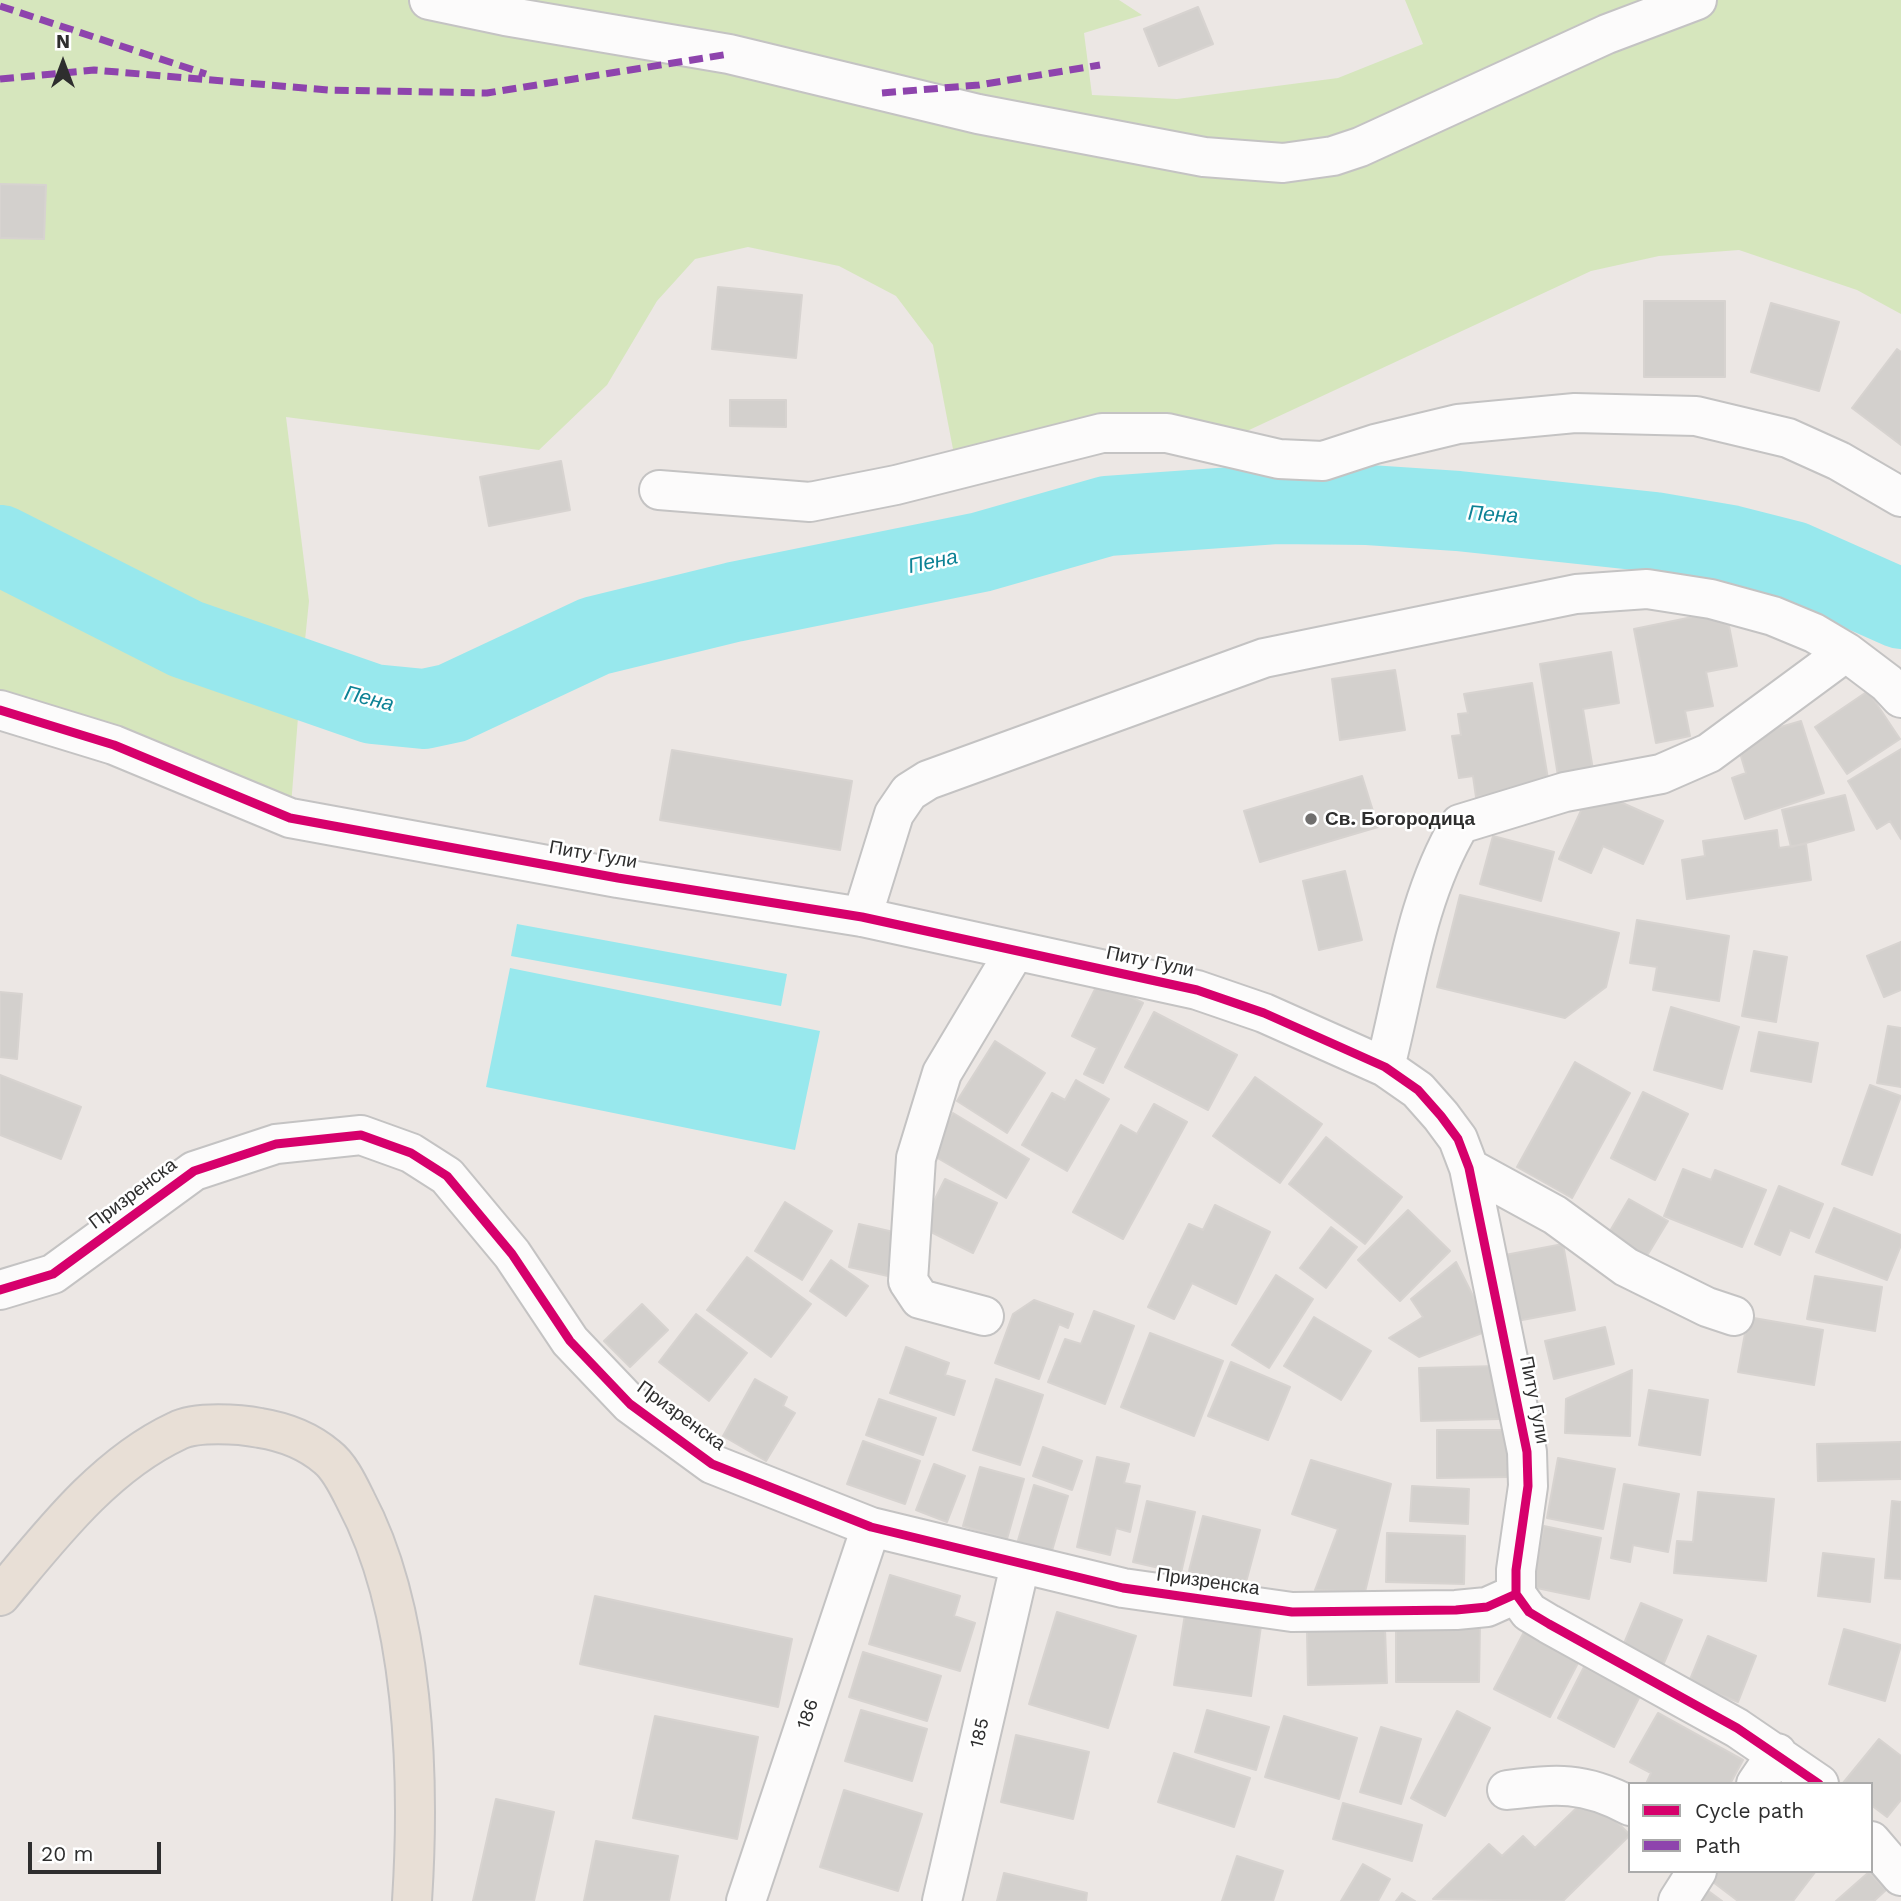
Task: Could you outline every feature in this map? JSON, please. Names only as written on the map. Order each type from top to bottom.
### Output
[{"type":"main road","points":[[0,1597],[75,1510],[135,1455],[179,1429],[238,1424],[290,1433],[329,1458],[372,1530],[390,1590],[417,1771],[412,1901]]},
{"type":"street","points":[[429,0],[505,16],[729,54],[989,116],[1204,157],[1283,163],[1333,156],[1360,147],[1607,34],[1697,0]]},
{"type":"street","points":[[659,490],[810,502],[896,485],[1102,433],[1167,433],[1279,458],[1323,461],[1375,444],[1458,424],[1575,413],[1696,416],[1788,438],[1839,461],[1901,497]]},
{"type":"street","points":[[862,917],[894,814],[909,792],[928,780],[1264,658],[1576,594],[1647,589],[1711,599],[1773,616],[1814,633],[1846,652],[1887,683],[1901,698]]},
{"type":"street","points":[[1385,1067],[1422,908],[1441,855],[1460,824],[1565,792],[1661,774],[1709,753],[1846,652]]},
{"type":"street","name":"Питу Гули","points":[[0,710],[114,745],[290,818],[618,878],[862,917],[1197,990],[1264,1013],[1385,1067],[1418,1090],[1441,1116],[1458,1139],[1469,1168],[1527,1452],[1528,1486],[1516,1570],[1516,1594]]},
{"type":"street","points":[[984,1316],[919,1298],[908,1281],[916,1158],[942,1073],[1015,951]]},
{"type":"street","name":"Призренска","points":[[0,1290],[53,1274],[194,1171],[276,1144],[361,1135],[411,1153],[447,1176],[512,1254],[570,1341],[630,1404],[712,1464],[872,1527],[1123,1588],[1292,1612],[1457,1610],[1487,1607],[1516,1594]]},
{"type":"street","points":[[1469,1168],[1555,1215],[1626,1267],[1707,1307],[1734,1316]]},
{"type":"street","name":"186","points":[[746,1901],[872,1527]]},
{"type":"street","name":"185","points":[[942,1901],[1020,1565]]},
{"type":"street","points":[[1516,1594],[1529,1612],[1767,1769],[1812,1782]]},
{"type":"street","points":[[1507,1790],[1562,1784],[1606,1793],[1628,1805]]},
{"type":"street","points":[[1873,1843],[1901,1876]]},
{"type":"street","points":[[1678,1901],[1696,1873]]},
{"type":"green space","points":[[0,0],[1119,0],[1142,15],[1084,33],[1092,95],[1177,99],[1338,78],[1423,44],[1405,0],[1901,0],[1901,314],[1857,290],[1739,250],[1659,256],[1591,271],[1219,444],[1167,433],[957,470],[933,345],[896,296],[839,266],[748,247],[695,259],[657,301],[607,385],[539,450],[286,417],[309,601],[304,650],[85,556],[0,524]]},
{"type":"green space","points":[[0,545],[186,639],[301,680],[290,818],[0,710]]},
{"type":"water","points":[[517,924],[787,974],[781,1006],[511,956]]},
{"type":"water","points":[[510,968],[820,1031],[795,1150],[486,1087]]},
{"type":"building","points":[[1198,7],[1213,44],[1159,66],[1144,29]]},
{"type":"building","points":[[0,184],[46,185],[44,239],[0,238]]},
{"type":"building","points":[[718,287],[802,295],[796,358],[712,349]]},
{"type":"building","points":[[1644,301],[1725,301],[1725,377],[1644,377]]},
{"type":"building","points":[[1771,303],[1839,322],[1819,391],[1751,372]]},
{"type":"building","points":[[1897,349],[1901,352],[1901,445],[1852,408]]},
{"type":"building","points":[[730,400],[786,400],[786,427],[730,426]]},
{"type":"building","points":[[561,461],[570,510],[489,526],[480,477]]},
{"type":"building","points":[[1707,614],[1729,626],[1737,666],[1706,672],[1713,706],[1685,711],[1690,736],[1656,743],[1634,629]]},
{"type":"building","points":[[1611,652],[1619,703],[1583,709],[1594,776],[1559,782],[1540,664]]},
{"type":"building","points":[[1395,670],[1405,730],[1340,740],[1332,679]]},
{"type":"building","points":[[1532,683],[1549,785],[1476,797],[1473,776],[1459,778],[1452,736],[1461,735],[1458,714],[1468,713],[1464,694]]},
{"type":"building","points":[[1868,691],[1900,739],[1847,774],[1815,727]]},
{"type":"building","points":[[1801,721],[1824,793],[1745,819],[1732,778],[1746,773],[1740,753],[1760,733]]},
{"type":"building","points":[[1901,749],[1901,839],[1890,821],[1877,829],[1848,781]]},
{"type":"building","points":[[672,750],[852,781],[840,850],[660,820]]},
{"type":"building","name":"Св. Богородица","points":[[1362,776],[1378,827],[1260,862],[1244,811]]},
{"type":"building","points":[[1845,795],[1854,830],[1791,847],[1782,810]]},
{"type":"building","points":[[1618,801],[1663,821],[1643,864],[1603,846],[1591,873],[1559,859],[1584,804]]},
{"type":"building","points":[[1777,830],[1779,848],[1806,844],[1811,880],[1687,899],[1682,860],[1705,856],[1703,841]]},
{"type":"building","points":[[1493,836],[1554,852],[1541,901],[1480,884]]},
{"type":"building","points":[[1345,871],[1362,940],[1319,950],[1303,881]]},
{"type":"building","points":[[1460,895],[1619,933],[1606,987],[1565,1018],[1437,987]]},
{"type":"building","points":[[1637,920],[1729,936],[1719,1001],[1653,990],[1657,967],[1630,963]]},
{"type":"building","points":[[1901,942],[1901,990],[1884,997],[1867,956]]},
{"type":"building","points":[[1754,951],[1787,957],[1776,1022],[1742,1016]]},
{"type":"building","points":[[1099,981],[1143,1003],[1103,1083],[1084,1074],[1097,1048],[1072,1036]]},
{"type":"building","points":[[0,992],[22,994],[17,1059],[0,1057]]},
{"type":"building","points":[[1671,1007],[1739,1027],[1722,1089],[1654,1070]]},
{"type":"building","points":[[1154,1012],[1237,1055],[1208,1110],[1125,1067]]},
{"type":"building","points":[[1888,1026],[1901,1028],[1901,1087],[1877,1083]]},
{"type":"building","points":[[1759,1032],[1818,1043],[1811,1082],[1751,1071]]},
{"type":"building","points":[[995,1041],[1045,1073],[1007,1133],[957,1101]]},
{"type":"building","points":[[1575,1062],[1630,1093],[1572,1198],[1517,1167]]},
{"type":"building","points":[[0,1075],[81,1107],[61,1159],[0,1135]]},
{"type":"building","points":[[1255,1077],[1322,1124],[1280,1183],[1213,1136]]},
{"type":"building","points":[[1076,1080],[1109,1099],[1067,1171],[1022,1145],[1052,1093],[1065,1100]]},
{"type":"building","points":[[1870,1085],[1901,1096],[1872,1175],[1842,1164]]},
{"type":"building","points":[[1643,1092],[1688,1114],[1655,1180],[1611,1158]]},
{"type":"building","points":[[1154,1104],[1187,1122],[1123,1239],[1073,1212],[1121,1125],[1137,1134]]},
{"type":"building","points":[[953,1113],[1029,1159],[1006,1198],[929,1153]]},
{"type":"building","points":[[1326,1137],[1402,1197],[1365,1244],[1289,1184]]},
{"type":"building","points":[[1683,1169],[1711,1180],[1715,1170],[1766,1190],[1742,1247],[1664,1216]]},
{"type":"building","points":[[945,1179],[997,1203],[973,1253],[921,1227]]},
{"type":"building","points":[[1779,1186],[1823,1204],[1809,1238],[1790,1230],[1780,1255],[1755,1244]]},
{"type":"building","points":[[1629,1199],[1668,1221],[1645,1259],[1607,1236]]},
{"type":"building","points":[[785,1202],[832,1231],[802,1280],[755,1251]]},
{"type":"building","points":[[1215,1205],[1270,1232],[1236,1304],[1192,1283],[1174,1319],[1148,1307],[1189,1224],[1203,1230]]},
{"type":"building","points":[[1834,1208],[1901,1235],[1901,1245],[1887,1280],[1816,1252]]},
{"type":"building","points":[[1408,1210],[1450,1251],[1400,1301],[1358,1260]]},
{"type":"building","points":[[859,1224],[902,1234],[892,1277],[849,1267]]},
{"type":"building","points":[[1331,1227],[1357,1247],[1326,1288],[1300,1268]]},
{"type":"building","points":[[1563,1244],[1575,1310],[1517,1321],[1505,1255]]},
{"type":"building","points":[[747,1257],[811,1304],[771,1357],[707,1310]]},
{"type":"building","points":[[831,1260],[868,1286],[846,1316],[810,1291]]},
{"type":"building","points":[[1456,1262],[1490,1330],[1419,1357],[1389,1338],[1423,1317],[1411,1299]]},
{"type":"building","points":[[1276,1275],[1313,1299],[1269,1368],[1232,1345]]},
{"type":"building","points":[[1815,1276],[1882,1287],[1875,1331],[1807,1319]]},
{"type":"building","points":[[1034,1300],[1073,1314],[1068,1328],[1059,1324],[1039,1379],[995,1363],[1013,1314]]},
{"type":"building","points":[[642,1304],[668,1330],[630,1367],[604,1341]]},
{"type":"building","points":[[1094,1311],[1134,1326],[1105,1404],[1048,1382],[1065,1339],[1081,1344]]},
{"type":"building","points":[[696,1314],[747,1353],[709,1401],[659,1362]]},
{"type":"building","points":[[1314,1317],[1371,1351],[1341,1400],[1284,1366]]},
{"type":"building","points":[[1748,1317],[1823,1330],[1814,1385],[1738,1372]]},
{"type":"building","points":[[1605,1327],[1614,1364],[1554,1379],[1545,1341]]},
{"type":"building","points":[[1150,1333],[1223,1361],[1194,1436],[1121,1407]]},
{"type":"building","points":[[906,1347],[949,1363],[945,1375],[965,1381],[954,1415],[890,1393]]},
{"type":"building","points":[[1231,1362],[1290,1387],[1268,1440],[1208,1416]]},
{"type":"building","points":[[1498,1366],[1500,1419],[1421,1421],[1419,1368]]},
{"type":"building","points":[[1632,1370],[1630,1436],[1565,1433],[1566,1399]]},
{"type":"building","points":[[755,1379],[787,1397],[783,1406],[795,1413],[766,1461],[723,1436]]},
{"type":"building","points":[[996,1379],[1043,1395],[1020,1465],[973,1450]]},
{"type":"building","points":[[1649,1390],[1708,1400],[1700,1455],[1639,1445]]},
{"type":"building","points":[[879,1399],[936,1418],[923,1455],[866,1435]]},
{"type":"building","points":[[1437,1430],[1510,1430],[1510,1477],[1437,1478]]},
{"type":"building","points":[[863,1441],[920,1461],[905,1504],[847,1484]]},
{"type":"building","points":[[1901,1442],[1901,1479],[1818,1481],[1817,1444]]},
{"type":"building","points":[[1043,1447],[1082,1461],[1072,1490],[1033,1476]]},
{"type":"building","points":[[1097,1457],[1129,1464],[1124,1483],[1140,1486],[1130,1532],[1116,1528],[1110,1555],[1077,1547]]},
{"type":"building","points":[[1558,1458],[1615,1469],[1603,1529],[1547,1518]]},
{"type":"building","points":[[1311,1460],[1391,1484],[1365,1592],[1315,1590],[1338,1529],[1292,1514]]},
{"type":"building","points":[[934,1464],[965,1476],[947,1522],[916,1510]]},
{"type":"building","points":[[980,1467],[1024,1479],[1007,1539],[963,1526]]},
{"type":"building","points":[[1624,1484],[1679,1494],[1668,1552],[1633,1545],[1630,1562],[1611,1558]]},
{"type":"building","points":[[1034,1485],[1068,1496],[1051,1554],[1017,1544]]},
{"type":"building","points":[[1412,1486],[1469,1489],[1468,1524],[1410,1521]]},
{"type":"building","points":[[1698,1492],[1774,1499],[1766,1581],[1674,1573],[1677,1541],[1693,1542]]},
{"type":"building","points":[[1147,1501],[1195,1512],[1181,1573],[1133,1562]]},
{"type":"building","points":[[1892,1501],[1901,1502],[1901,1579],[1885,1578]]},
{"type":"building","points":[[1203,1516],[1260,1530],[1245,1586],[1189,1571]]},
{"type":"building","points":[[1544,1526],[1601,1538],[1589,1599],[1532,1587]]},
{"type":"building","points":[[1387,1533],[1465,1536],[1464,1584],[1386,1582]]},
{"type":"building","points":[[1823,1553],[1874,1559],[1870,1602],[1818,1596]]},
{"type":"building","points":[[890,1575],[960,1596],[954,1616],[975,1623],[960,1671],[869,1644]]},
{"type":"building","points":[[595,1596],[792,1639],[778,1707],[580,1664]]},
{"type":"building","points":[[1641,1603],[1682,1620],[1661,1670],[1620,1653]]},
{"type":"building","points":[[1057,1612],[1136,1636],[1108,1728],[1029,1704]]},
{"type":"building","points":[[1185,1614],[1261,1626],[1251,1696],[1174,1685]]},
{"type":"building","points":[[1396,1624],[1480,1625],[1479,1682],[1396,1682]]},
{"type":"building","points":[[1385,1629],[1387,1683],[1308,1685],[1307,1631]]},
{"type":"building","points":[[1844,1629],[1901,1645],[1885,1701],[1829,1684]]},
{"type":"building","points":[[1524,1632],[1579,1661],[1550,1717],[1494,1689]]},
{"type":"building","points":[[1708,1636],[1756,1656],[1738,1702],[1689,1682]]},
{"type":"building","points":[[863,1652],[941,1676],[927,1721],[849,1697]]},
{"type":"building","points":[[1584,1667],[1640,1696],[1614,1747],[1558,1718]]},
{"type":"building","points":[[861,1710],[927,1729],[912,1781],[845,1761]]},
{"type":"building","points":[[1207,1710],[1269,1727],[1256,1770],[1195,1752]]},
{"type":"building","points":[[1457,1711],[1490,1728],[1445,1816],[1411,1798]]},
{"type":"building","points":[[1658,1713],[1743,1760],[1731,1782],[1647,1782],[1651,1773],[1630,1762]]},
{"type":"building","points":[[655,1716],[758,1737],[737,1839],[633,1818]]},
{"type":"building","points":[[1284,1716],[1357,1738],[1339,1799],[1265,1777]]},
{"type":"building","points":[[1381,1727],[1421,1739],[1401,1804],[1360,1792]]},
{"type":"building","points":[[1016,1735],[1089,1752],[1073,1819],[1001,1802]]},
{"type":"building","points":[[1879,1739],[1901,1756],[1901,1800],[1887,1817],[1873,1806],[1873,1782],[1844,1782]]},
{"type":"building","points":[[1174,1753],[1250,1778],[1234,1827],[1158,1802]]},
{"type":"building","points":[[844,1790],[922,1814],[898,1891],[820,1867]]},
{"type":"building","points":[[1590,1795],[1628,1833],[1628,1837],[1563,1901],[1433,1899],[1489,1844],[1502,1856],[1523,1836],[1535,1848]]},
{"type":"building","points":[[496,1799],[554,1812],[534,1901],[473,1901]]},
{"type":"building","points":[[1343,1803],[1422,1825],[1412,1861],[1333,1839]]},
{"type":"building","points":[[596,1841],[678,1856],[669,1901],[584,1901]]},
{"type":"building","points":[[1237,1856],[1283,1871],[1273,1901],[1222,1901]]},
{"type":"building","points":[[1363,1864],[1390,1879],[1378,1901],[1341,1901]]},
{"type":"building","points":[[1004,1873],[1087,1893],[1086,1901],[997,1901]]},
{"type":"building","points":[[1714,1873],[1814,1873],[1793,1901],[1738,1901],[1709,1879]]},
{"type":"building","points":[[1868,1873],[1886,1890],[1874,1901],[1836,1901]]},
{"type":"building","points":[[1707,1890],[1722,1901],[1698,1901]]},
{"type":"building","points":[[1402,1893],[1415,1901],[1396,1901]]},
{"type":"waterway","name":"Пена","points":[[0,545],[186,639],[373,704],[424,709],[452,703],[595,636],[734,602],[981,552],[1107,516],[1276,504],[1368,505],[1458,511],[1654,532],[1730,545],[1793,561],[1901,609]]},
{"type":"marked path","points":[[0,6],[206,74]]},
{"type":"marked path","points":[[0,79],[94,70],[328,90],[487,93],[729,54]]},
{"type":"marked path","points":[[882,93],[979,85],[1100,65]]},
{"type":"cycle path","points":[[0,710],[114,745],[290,818],[618,878],[862,917],[1197,990],[1264,1013],[1385,1067],[1418,1090],[1441,1116],[1458,1139],[1469,1168],[1527,1452],[1528,1486],[1516,1570],[1516,1594],[1529,1612],[1737,1728],[1816,1782]]},
{"type":"cycle path","points":[[0,1290],[53,1274],[194,1171],[276,1144],[361,1135],[411,1153],[447,1176],[512,1254],[570,1341],[630,1404],[712,1464],[871,1527],[1123,1588],[1292,1612],[1456,1610],[1487,1607],[1516,1594]]},
{"type":"place","name":"Св. Богородица","points":[[1311,819]]}]
